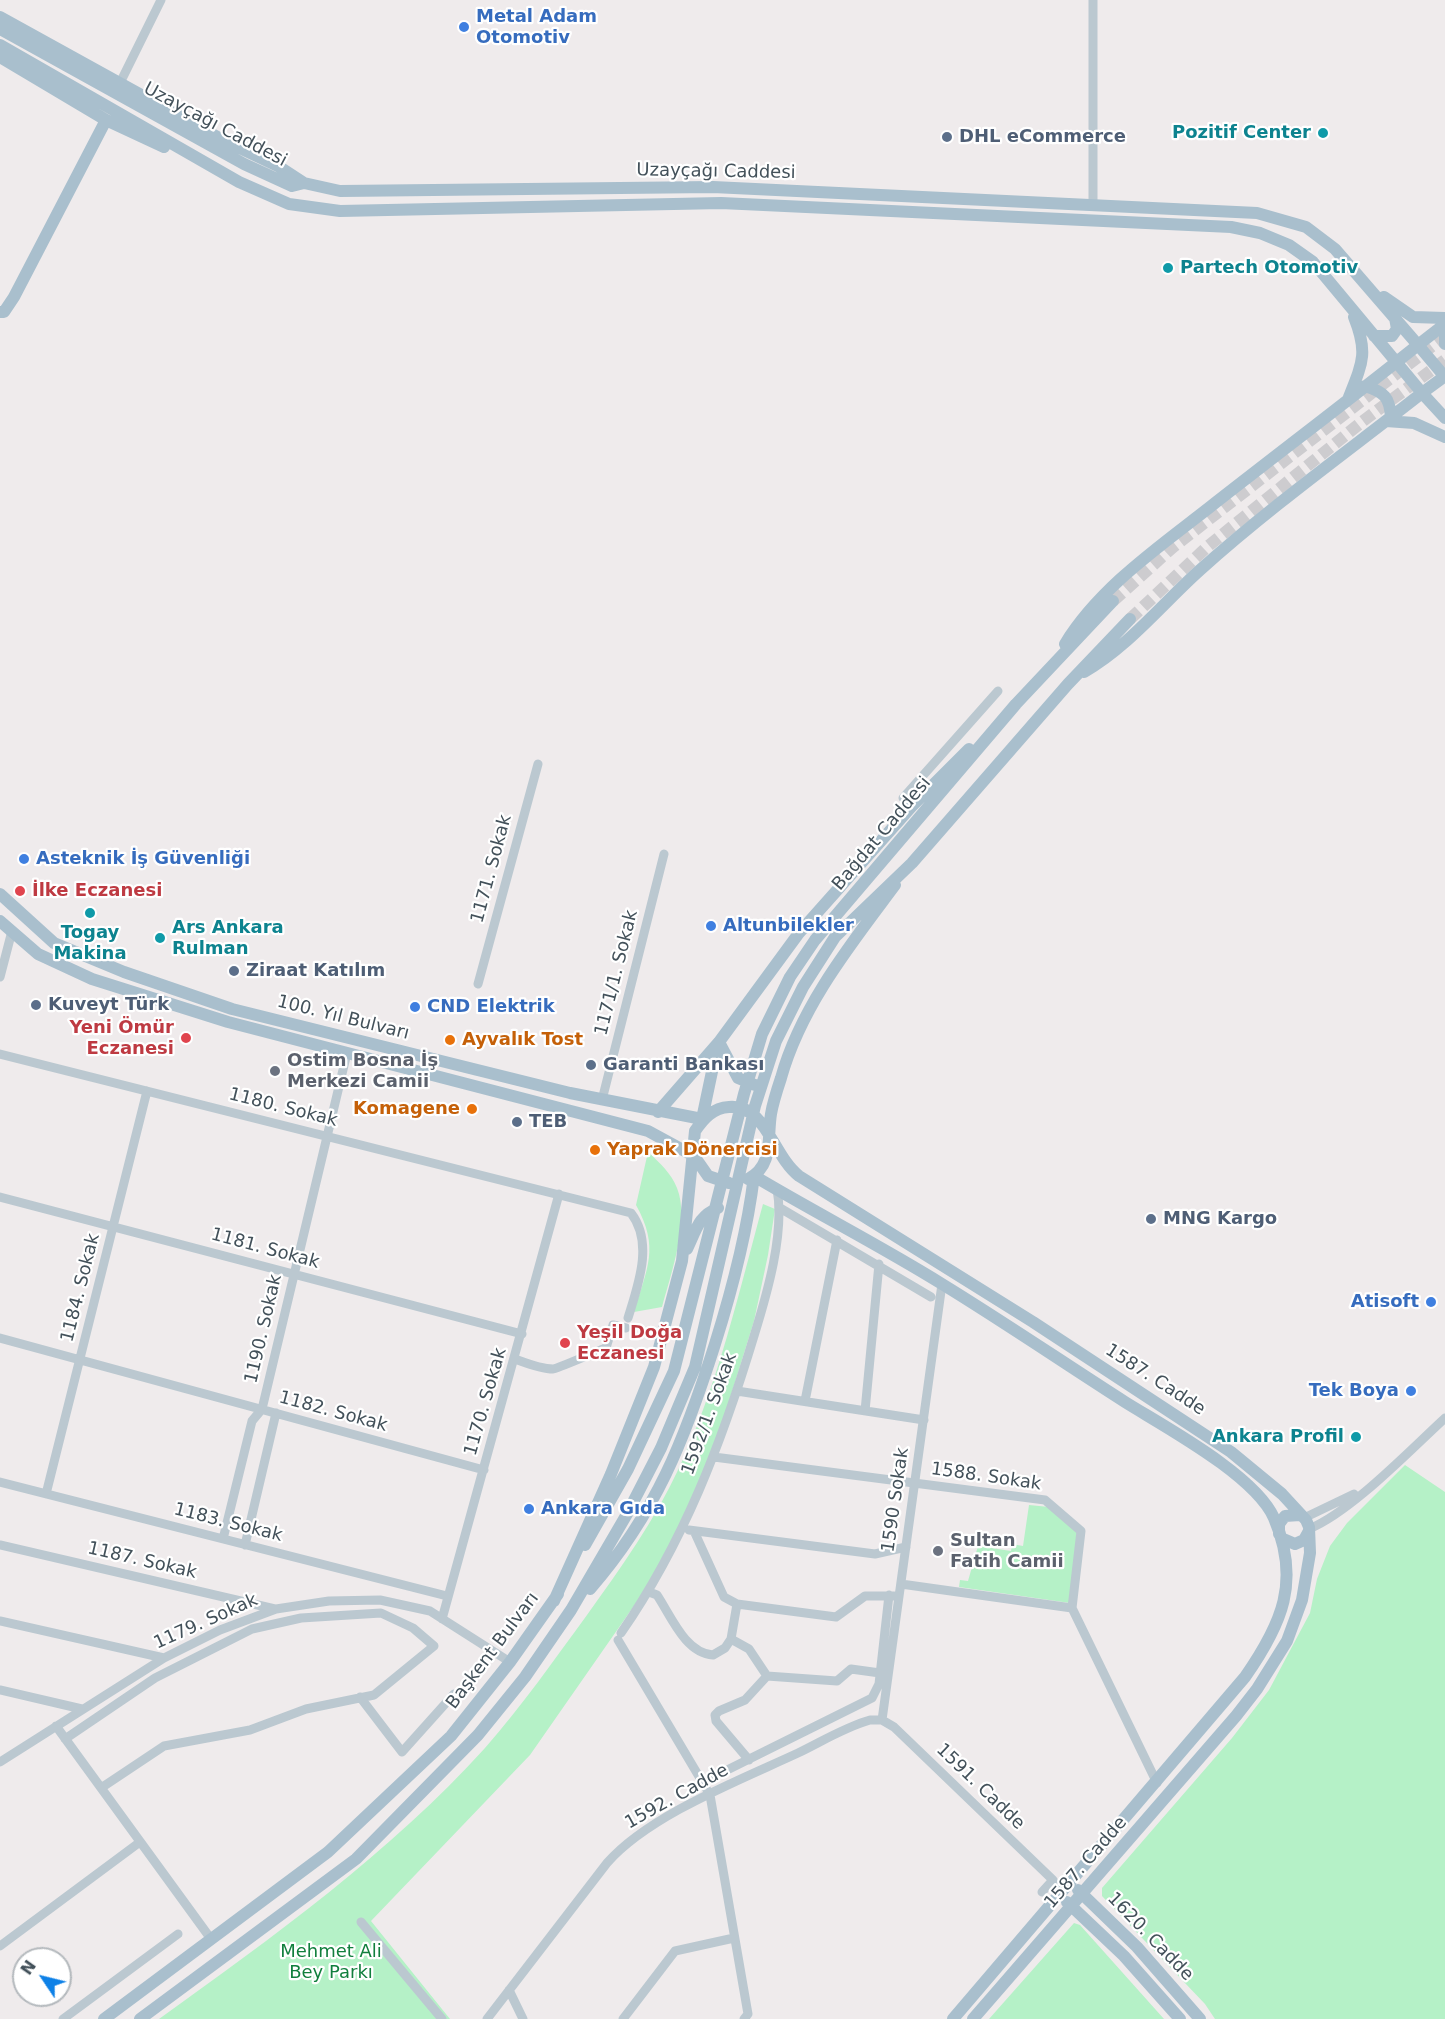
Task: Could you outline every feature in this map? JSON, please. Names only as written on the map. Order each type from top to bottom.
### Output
[{"type":"main road","points":[[0,17],[221,139],[278,166],[304,183]]},
{"type":"main road","name":"Uzayçağı Caddesi","points":[[0,30],[244,164],[292,186],[304,183],[340,191],[713,188],[1257,213],[1306,227],[1335,249],[1445,376]]},
{"type":"main road","name":"Uzayçağı Caddesi","points":[[0,45],[214,168],[289,204],[340,211],[721,202],[1231,227],[1260,233],[1289,245],[1313,262],[1395,363],[1445,418]]},
{"type":"main road","points":[[0,57],[106,120],[214,168]]},
{"type":"main road","points":[[0,312],[4,312],[14,297],[106,120]]},
{"type":"main road","points":[[1371,289],[1413,317],[1445,318]]},
{"type":"main road","points":[[1349,304],[1364,342],[1362,362],[1349,399]]},
{"type":"main road","points":[[1374,336],[1392,336],[1396,329],[1395,318]]},
{"type":"main road","points":[[1055,659],[1075,628],[1119,582],[1166,541],[1445,324]]},
{"type":"main road","points":[[1445,330],[1445,344]]},
{"type":"main road","points":[[1072,679],[1107,658],[1200,570],[1445,376]]},
{"type":"main road","points":[[1365,386],[1382,391],[1387,396],[1390,404],[1389,419]]},
{"type":"main road","points":[[1389,419],[1414,423],[1445,437]]},
{"type":"main road","name":"Bağdat Caddesi","points":[[724,1172],[762,1034],[790,977],[815,940],[1055,659],[1113,601]]},
{"type":"main road","name":"Bağdat Caddesi","points":[[571,1610],[646,1480],[695,1366],[749,1128],[776,1041],[802,987],[835,937],[912,862],[1072,679],[1130,619]]},
{"type":"main road","points":[[648,1131],[657,1128],[661,1122],[658,1112],[719,1042],[799,933],[912,806],[1016,704]]},
{"type":"main road","points":[[140,2019],[356,1859],[478,1736],[525,1677],[571,1610],[615,1560],[652,1504],[677,1456],[697,1402],[730,1295],[754,1176],[767,1158],[771,1110],[783,1068],[826,981],[912,862]]},
{"type":"main road","name":"100. Yıl Bulvarı","points":[[0,894],[54,943],[124,972],[232,1009],[602,1100],[702,1119]]},
{"type":"main road","name":"100. Yıl Bulvarı","points":[[0,921],[38,954],[92,979],[228,1022],[648,1131],[694,1156]]},
{"type":"main road","points":[[719,1042],[738,1077],[756,1085],[775,1077],[783,1068]]},
{"type":"main road","points":[[682,1261],[694,1156],[694,1137],[702,1119],[719,1042]]},
{"type":"main road","points":[[702,1119],[716,1110],[734,1107],[756,1116],[768,1135]]},
{"type":"main road","name":"1587. Cadde","points":[[768,1135],[783,1162],[800,1176],[1033,1322],[1232,1452],[1265,1478],[1305,1523],[1310,1553],[1302,1600],[1287,1641],[1275,1660],[1236,1716],[973,2019]]},
{"type":"main road","points":[[694,1156],[708,1176],[719,1182],[737,1183],[754,1176]]},
{"type":"main road","name":"Başkent Bulvarı","points":[[104,2019],[328,1852],[452,1736],[510,1662],[554,1601],[628,1469],[674,1371],[724,1172]]},
{"type":"main road","name":"1587. Cadde","points":[[754,1176],[942,1284],[1222,1464],[1267,1506],[1286,1555],[1287,1588],[1282,1612],[1260,1656],[1223,1707],[953,2019]]},
{"type":"main road","points":[[554,1601],[611,1474],[654,1367],[682,1261],[699,1221],[708,1212],[725,1206],[738,1215],[744,1231]]},
{"type":"main road","points":[[1290,1514],[1305,1523],[1304,1540],[1295,1544],[1280,1536],[1281,1520],[1290,1514]]},
{"type":"main road","name":"1620. Cadde","points":[[1070,1884],[1137,1947],[1200,2019]]},
{"type":"main road","name":"1620. Cadde","points":[[1060,1895],[1124,1956],[1180,2019]]},
{"type":"street","points":[[120,83],[161,0]]},
{"type":"street","points":[[1093,0],[1093,206]]},
{"type":"street","points":[[903,798],[998,691]]},
{"type":"street","name":"1171. Sokak","points":[[478,984],[538,764]]},
{"type":"street","name":"1171/1. Sokak","points":[[602,1100],[664,854]]},
{"type":"street","points":[[0,978],[12,931]]},
{"type":"street","name":"1190. Sokak","points":[[224,1539],[252,1421],[262,1409],[347,1053]]},
{"type":"street","name":"1180. Sokak","points":[[0,1054],[631,1213],[640,1224],[643,1251],[639,1282],[627,1323],[613,1325],[606,1348],[567,1362],[559,1368],[551,1369],[515,1359]]},
{"type":"street","name":"1184. Sokak","points":[[46,1494],[147,1091]]},
{"type":"street","name":"1592/1. Sokak","points":[[703,1782],[619,1637],[649,1592],[683,1530],[714,1457],[767,1294],[780,1208],[777,1189]]},
{"type":"street","name":"1170. Sokak","points":[[442,1619],[559,1194]]},
{"type":"street","name":"1181. Sokak","points":[[0,1197],[522,1334]]},
{"type":"street","points":[[780,1208],[879,1264],[931,1297]]},
{"type":"street","points":[[805,1401],[837,1240]]},
{"type":"street","points":[[865,1411],[879,1264]]},
{"type":"street","name":"1590 Sokak","points":[[882,1720],[894,1596],[901,1584],[942,1284]]},
{"type":"street","name":"1182. Sokak","points":[[0,1338],[484,1470]]},
{"type":"street","points":[[737,1390],[924,1420]]},
{"type":"street","points":[[245,1545],[276,1413]]},
{"type":"street","points":[[1305,1523],[1321,1524],[1372,1485],[1445,1418]]},
{"type":"street","name":"1588. Sokak","points":[[714,1457],[915,1485],[1045,1500],[1081,1530],[1072,1608]]},
{"type":"street","name":"1183. Sokak","points":[[0,1482],[447,1596]]},
{"type":"street","points":[[683,1530],[875,1554],[906,1547]]},
{"type":"street","points":[[694,1531],[724,1597],[737,1604],[836,1617],[865,1596],[894,1596],[878,1689],[868,1702],[703,1782],[710,1795],[749,2017]]},
{"type":"street","name":"1187. Sokak","points":[[0,1545],[276,1609]]},
{"type":"street","points":[[901,1584],[1072,1608],[1157,1783]]},
{"type":"street","points":[[649,1592],[657,1595],[689,1643],[698,1652],[713,1655],[725,1648],[731,1639],[737,1604]]},
{"type":"street","name":"1179. Sokak","points":[[0,1762],[164,1658],[220,1630],[276,1609],[329,1601],[380,1600],[430,1611],[510,1662]]},
{"type":"street","points":[[65,1739],[155,1678],[252,1629],[301,1618],[381,1613],[413,1628],[434,1646],[374,1695],[306,1709],[250,1730],[164,1746],[101,1788]]},
{"type":"street","points":[[0,1621],[164,1658]]},
{"type":"street","points":[[731,1639],[749,1649],[767,1676]]},
{"type":"street","points":[[767,1676],[837,1681],[851,1669],[880,1672]]},
{"type":"street","points":[[749,1760],[716,1721],[715,1716],[718,1711],[745,1700],[767,1676]]},
{"type":"street","points":[[0,1690],[82,1709]]},
{"type":"street","points":[[360,1697],[402,1752],[454,1694]]},
{"type":"street","name":"1592. Cadde","points":[[487,2019],[611,1858],[648,1830],[710,1795],[864,1722],[882,1720]]},
{"type":"street","name":"1591. Cadde","points":[[882,1720],[894,1727],[1053,1880]]},
{"type":"street","points":[[56,1726],[211,1940]]},
{"type":"street","points":[[0,1946],[140,1842]]},
{"type":"street","points":[[1053,1880],[1070,1884]]},
{"type":"street","points":[[1042,1892],[1053,1880]]},
{"type":"street","points":[[1053,1880],[1060,1895]]},
{"type":"street","points":[[362,1922],[442,2019]]},
{"type":"street","points":[[63,2019],[178,1934]]},
{"type":"street","points":[[623,2019],[675,1952],[734,1938]]},
{"type":"street","points":[[509,1990],[523,2019]]},
{"type":"green space","points":[[648,1152],[661,1164],[675,1183],[680,1201],[680,1231],[662,1307],[634,1312],[649,1258],[648,1234],[636,1205]]},
{"type":"green space","name":"Mehmet Ali Bey Parkı","points":[[763,1204],[775,1209],[754,1321],[719,1434],[678,1531],[645,1590],[530,1755],[371,1921],[450,2019],[159,2019],[287,1925],[410,1823],[485,1748],[538,1683],[636,1544],[679,1468],[716,1371]]},
{"type":"green space","points":[[1405,1465],[1445,1492],[1445,2019],[1215,2019],[1205,2004],[1102,1896],[1102,1888],[1232,1738],[1269,1690],[1310,1613],[1317,1579],[1330,1546],[1347,1523]]},
{"type":"green space","points":[[1029,1505],[1049,1507],[1079,1532],[1070,1603],[959,1587],[960,1580],[968,1581],[978,1546],[1011,1551],[1012,1544],[1023,1546]]},
{"type":"green space","points":[[1074,1923],[1080,1925],[1164,2019],[989,2019]]},
{"type":"tunnel","points":[[1113,601],[1172,548],[1445,336]]},
{"type":"tunnel","points":[[1130,619],[1207,547],[1363,421],[1445,360]]},
{"type":"place","name":"Metal Adam Otomotiv","points":[[464,27]]},
{"type":"place","name":"Pozitif Center","points":[[1323,133]]},
{"type":"place","name":"DHL eCommerce","points":[[947,137]]},
{"type":"place","name":"Partech Otomotiv","points":[[1168,268]]},
{"type":"place","name":"Asteknik İş Güvenliği","points":[[24,859]]},
{"type":"place","name":"İlke Eczanesi","points":[[20,891]]},
{"type":"place","name":"Togay Makina","points":[[90,913]]},
{"type":"place","name":"Altunbilekler","points":[[711,926]]},
{"type":"place","name":"Ars Ankara Rulman","points":[[160,938]]},
{"type":"place","name":"Ziraat Katılım","points":[[234,971]]},
{"type":"place","name":"Kuveyt Türk","points":[[36,1005]]},
{"type":"place","name":"CND Elektrik","points":[[415,1007]]},
{"type":"place","name":"Yeni Ömür Eczanesi","points":[[186,1038]]},
{"type":"place","name":"Ayvalık Tost","points":[[450,1040]]},
{"type":"place","name":"Garanti Bankası","points":[[591,1065]]},
{"type":"place","name":"Ostim Bosna İş Merkezi Camii","points":[[275,1071]]},
{"type":"place","name":"Komagene","points":[[472,1109]]},
{"type":"place","name":"TEB","points":[[517,1122]]},
{"type":"place","name":"Yaprak Dönercisi","points":[[595,1150]]},
{"type":"place","name":"MNG Kargo","points":[[1151,1219]]},
{"type":"place","name":"Atisoft","points":[[1431,1302]]},
{"type":"place","name":"Yeşil Doğa Eczanesi","points":[[565,1343]]},
{"type":"place","name":"Tek Boya","points":[[1411,1391]]},
{"type":"place","name":"Ankara Profil","points":[[1356,1437]]},
{"type":"place","name":"Ankara Gıda","points":[[529,1509]]},
{"type":"place","name":"Sultan Fatih Camii","points":[[938,1551]]}]
